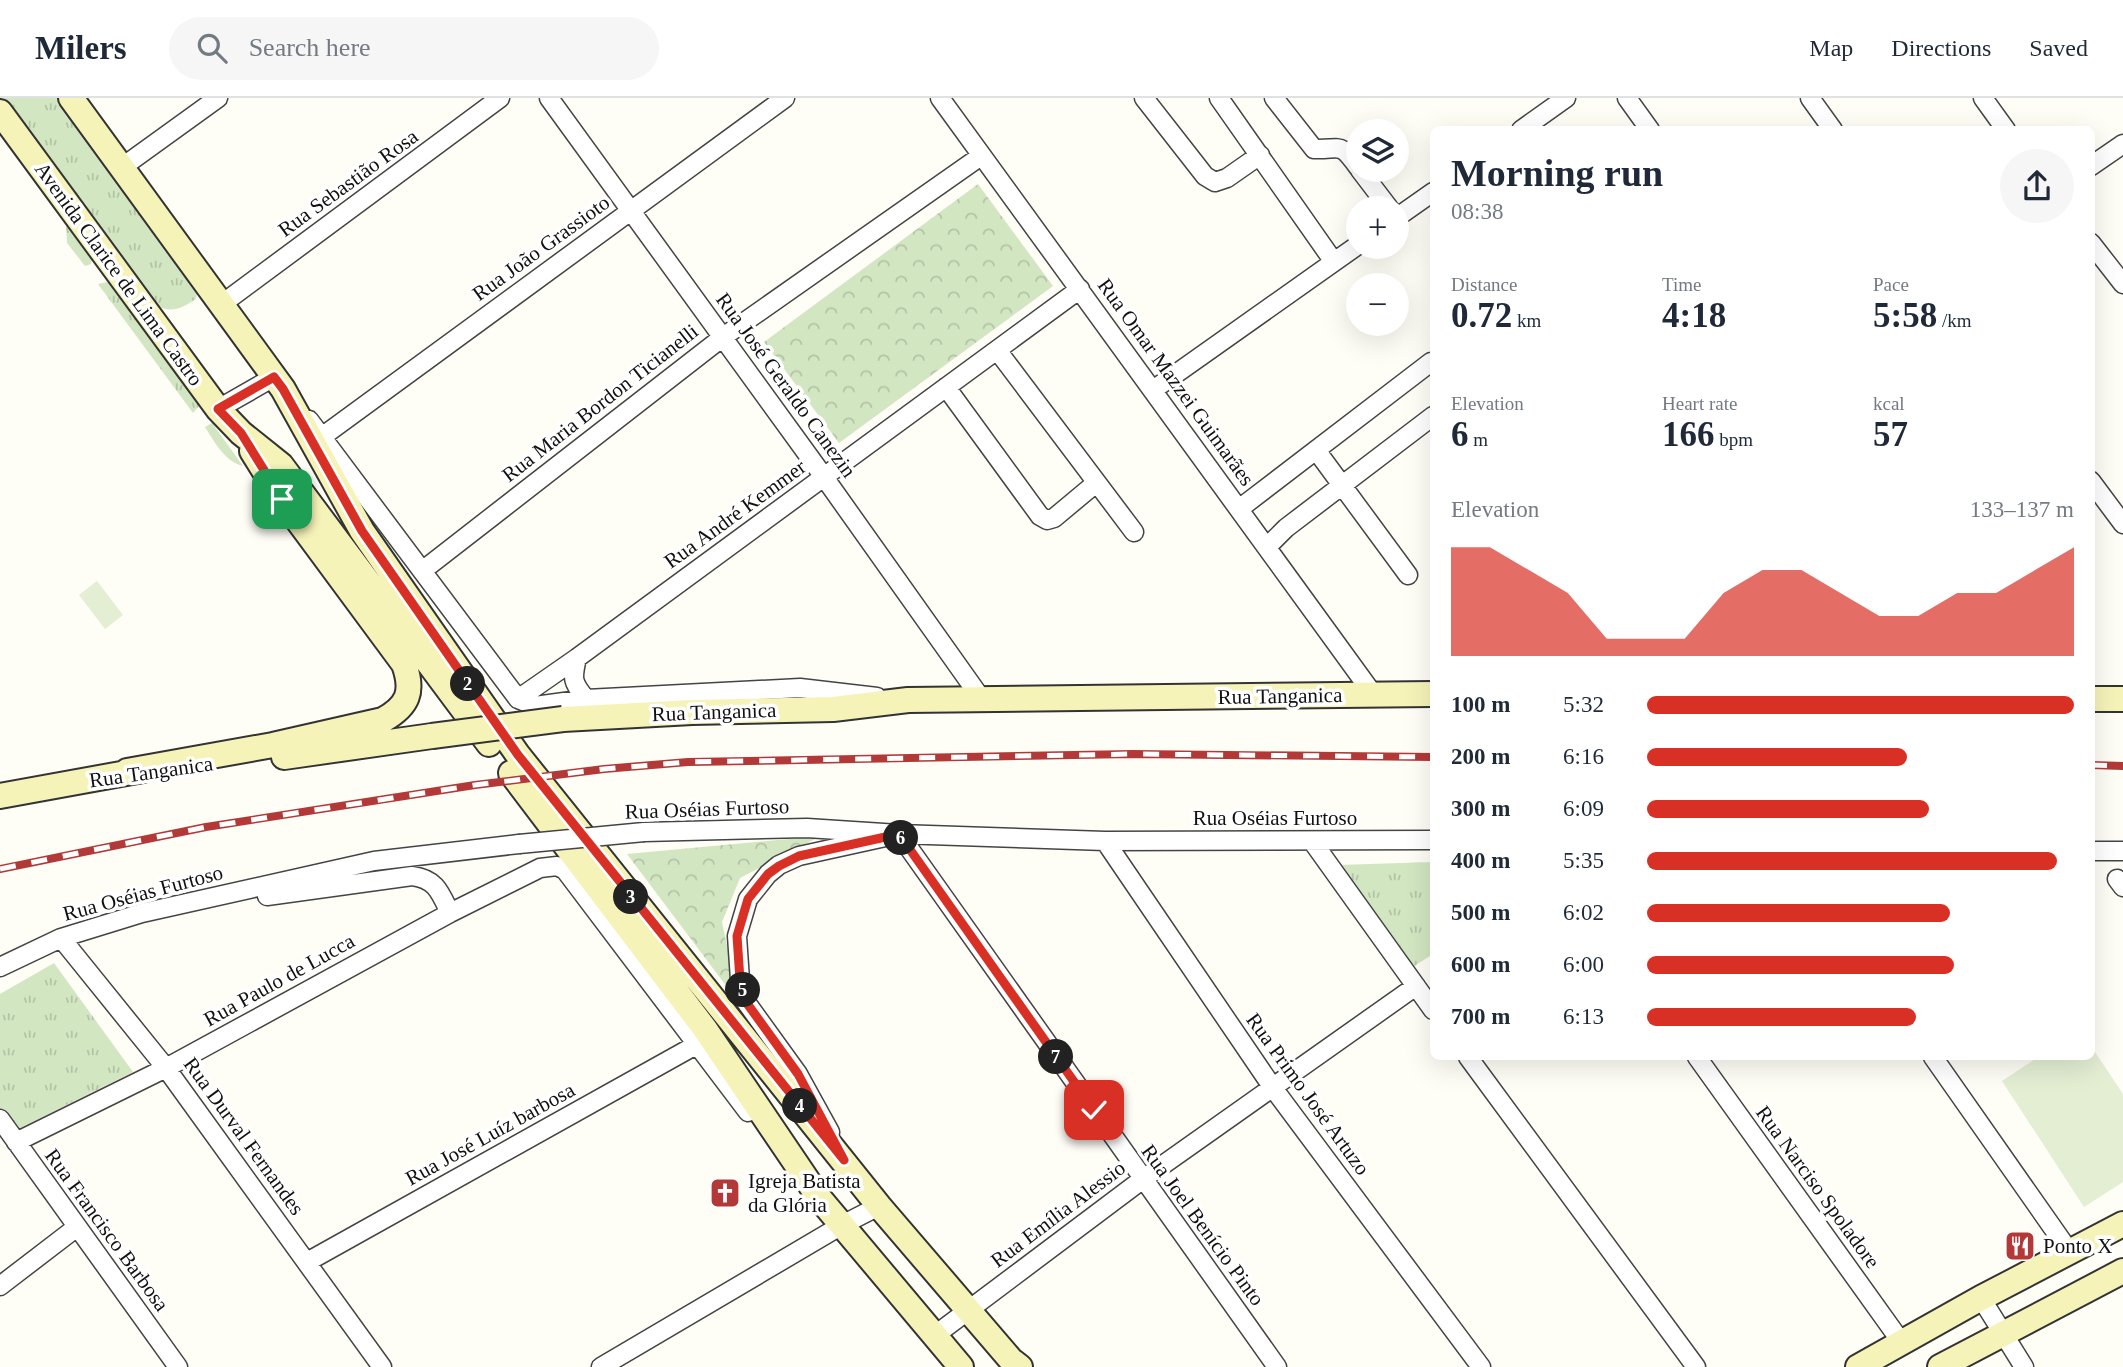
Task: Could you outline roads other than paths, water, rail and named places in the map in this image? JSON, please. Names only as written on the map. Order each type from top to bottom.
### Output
[{"type":"street","points":[[71,98],[278,383],[323,436],[517,699],[535,706],[586,699],[800,688],[908,700]]},
{"type":"street","points":[[121,168],[218,98]]},
{"type":"street","name":"Rua Sebastião Rosa","points":[[222,304],[500,98]]},
{"type":"street","name":"Rua José Geraldo Canezin","points":[[549,98],[983,701]]},
{"type":"street","name":"Rua João Grassioto","points":[[323,436],[785,98]]},
{"type":"street","name":"Rua Omar Mazzei Guimarães","points":[[940,98],[1373,694]]},
{"type":"street","points":[[1144,98],[1205,176],[1215,182],[1227,178],[1260,155]]},
{"type":"street","points":[[1219,98],[1334,262]]},
{"type":"street","points":[[1274,98],[1314,149],[1338,146],[1346,150]]},
{"type":"street","points":[[1527,126],[1566,98]]},
{"type":"street","points":[[1627,98],[1647,126]]},
{"type":"street","points":[[1810,98],[1830,126]]},
{"type":"street","points":[[1983,98],[2003,126]]},
{"type":"street","name":"Avenida Clarice de Lima Castro","points":[[0,112],[218,409],[241,433],[281,465],[820,1199],[961,1367]]},
{"type":"street","points":[[2095,163],[2123,144]]},
{"type":"street","name":"Rua Maria Bordon Ticianelli","points":[[422,571],[723,337],[981,156]]},
{"type":"street","points":[[1409,209],[1430,194]]},
{"type":"street","points":[[2095,248],[2123,284]]},
{"type":"street","points":[[1153,390],[1346,254]]},
{"type":"street","name":"Rua André Kemmer","points":[[517,699],[577,658],[1080,289]]},
{"type":"street","points":[[997,350],[1134,532]]},
{"type":"street","points":[[1239,509],[1430,363]]},
{"type":"street","points":[[218,409],[278,383]]},
{"type":"street","points":[[278,383],[362,531],[518,755],[879,1206],[1020,1367]]},
{"type":"street","points":[[946,387],[1040,516],[1047,520],[1054,518],[1097,482]]},
{"type":"street","points":[[1266,547],[1286,528],[1430,418]]},
{"type":"street","points":[[127,771],[273,745],[383,720],[398,712],[407,699],[409,678],[404,664],[282,499],[241,433]]},
{"type":"street","points":[[1316,450],[1408,575]]},
{"type":"street","points":[[2095,486],[2123,524]]},
{"type":"street","points":[[577,658],[572,676],[576,687],[586,699]]},
{"type":"street","name":"Rua Tanganica","points":[[0,796],[127,771],[295,756],[563,719],[692,712],[833,709],[908,700],[1430,694]]},
{"type":"street","points":[[2095,699],[2123,699]]},
{"type":"street","name":"Rua Oséias Furtoso","points":[[0,967],[61,938],[142,913],[374,861],[644,832],[807,828],[1105,841],[1430,840]]},
{"type":"street","points":[[844,1160],[798,1074],[746,1002],[740,980],[737,936],[748,899],[768,874],[779,866],[799,856],[899,834]]},
{"type":"street","name":"Rua Joel Benício Pinto","points":[[899,834],[1277,1367]]},
{"type":"street","name":"Rua Primo José Artuzo","points":[[1105,841],[1273,1088],[1481,1367]]},
{"type":"street","points":[[1312,841],[1430,1006]]},
{"type":"street","points":[[2095,851],[2123,851]]},
{"type":"street","name":"Rua Paulo de Lucca","points":[[16,1142],[166,1068],[450,913],[540,868],[556,866],[565,870],[700,1037]]},
{"type":"street","points":[[142,913],[412,876],[427,878],[436,886],[450,913]]},
{"type":"street","name":"Rua Durval Fernandes","points":[[61,938],[166,1068],[382,1367]]},
{"type":"street","name":"Rua Emília Alessio","points":[[934,1336],[1143,1179],[1416,986]]},
{"type":"street","name":"Rua José Luíz barbosa","points":[[307,1262],[700,1037]]},
{"type":"street","points":[[1470,1060],[1696,1367]]},
{"type":"street","name":"Rua Narciso Spoladore","points":[[1699,1060],[1902,1343]]},
{"type":"street","points":[[1935,1060],[2069,1251]]},
{"type":"street","name":"Rua Francisco Barbosa","points":[[0,1119],[177,1367]]},
{"type":"street","points":[[601,1367],[842,1225],[879,1206]]},
{"type":"street","points":[[1858,1367],[1981,1298],[2123,1224]]},
{"type":"street","points":[[0,1286],[77,1227]]},
{"type":"street","points":[[1940,1367],[2123,1271]]},
{"type":"street","points":[[1981,1298],[2024,1367]]},
{"type":"railway","points":[[0,869],[206,827],[475,785],[688,762],[1133,754],[1430,757]]},
{"type":"railway","points":[[2095,765],[2123,766]]},
{"type":"place","name":"Igreja Batista da Glória","points":[[725,1193]]},
{"type":"place","name":"Ponto X","points":[[2020,1246]]}]
